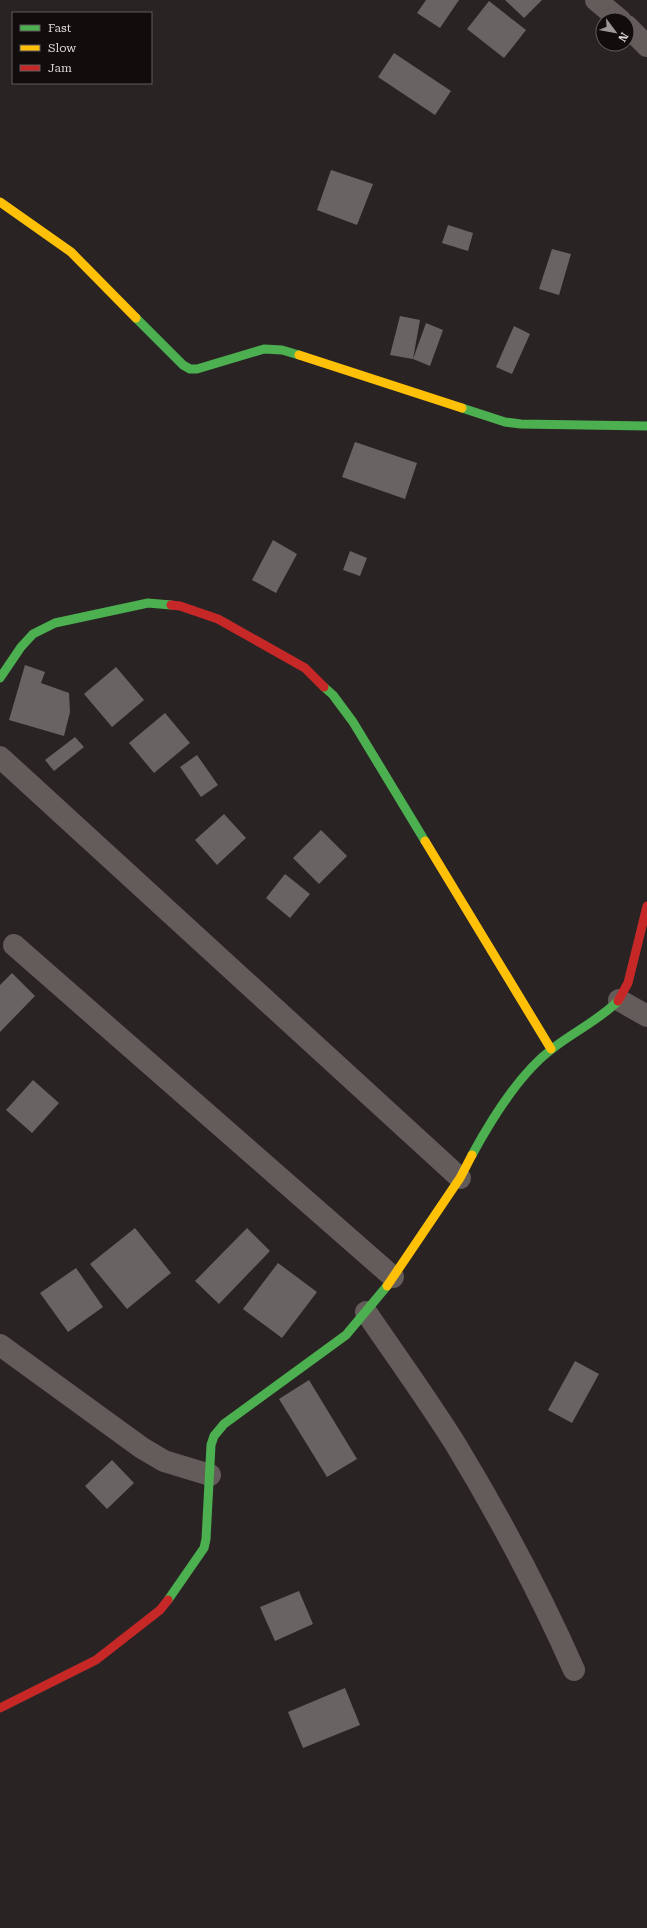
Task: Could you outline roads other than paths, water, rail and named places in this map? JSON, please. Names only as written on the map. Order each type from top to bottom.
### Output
[{"type":"street","points":[[596,0],[610,12]]},
{"type":"street","points":[[635,34],[647,46]]},
{"type":"street","points":[[0,202],[71,252],[183,365],[190,369],[198,369],[264,349],[282,350],[505,422],[522,424],[647,426]]},
{"type":"street","points":[[0,678],[21,647],[33,634],[55,623],[148,603],[180,606],[218,619],[305,668],[333,695],[353,722],[551,1049]]},
{"type":"street","points":[[0,757],[460,1178]]},
{"type":"street","points":[[0,1708],[96,1660],[160,1610],[168,1602],[204,1548],[211,1445],[214,1436],[224,1424],[346,1335],[366,1312],[393,1277],[460,1178],[494,1117],[527,1074],[551,1049],[606,1013],[619,1000],[628,983],[647,906]]},
{"type":"street","points":[[14,945],[393,1277]]},
{"type":"street","points":[[619,1000],[647,1016]]},
{"type":"street","points":[[366,1312],[455,1444],[480,1486],[549,1612],[574,1670]]},
{"type":"street","points":[[0,1345],[142,1448],[164,1460],[210,1475]]}]
